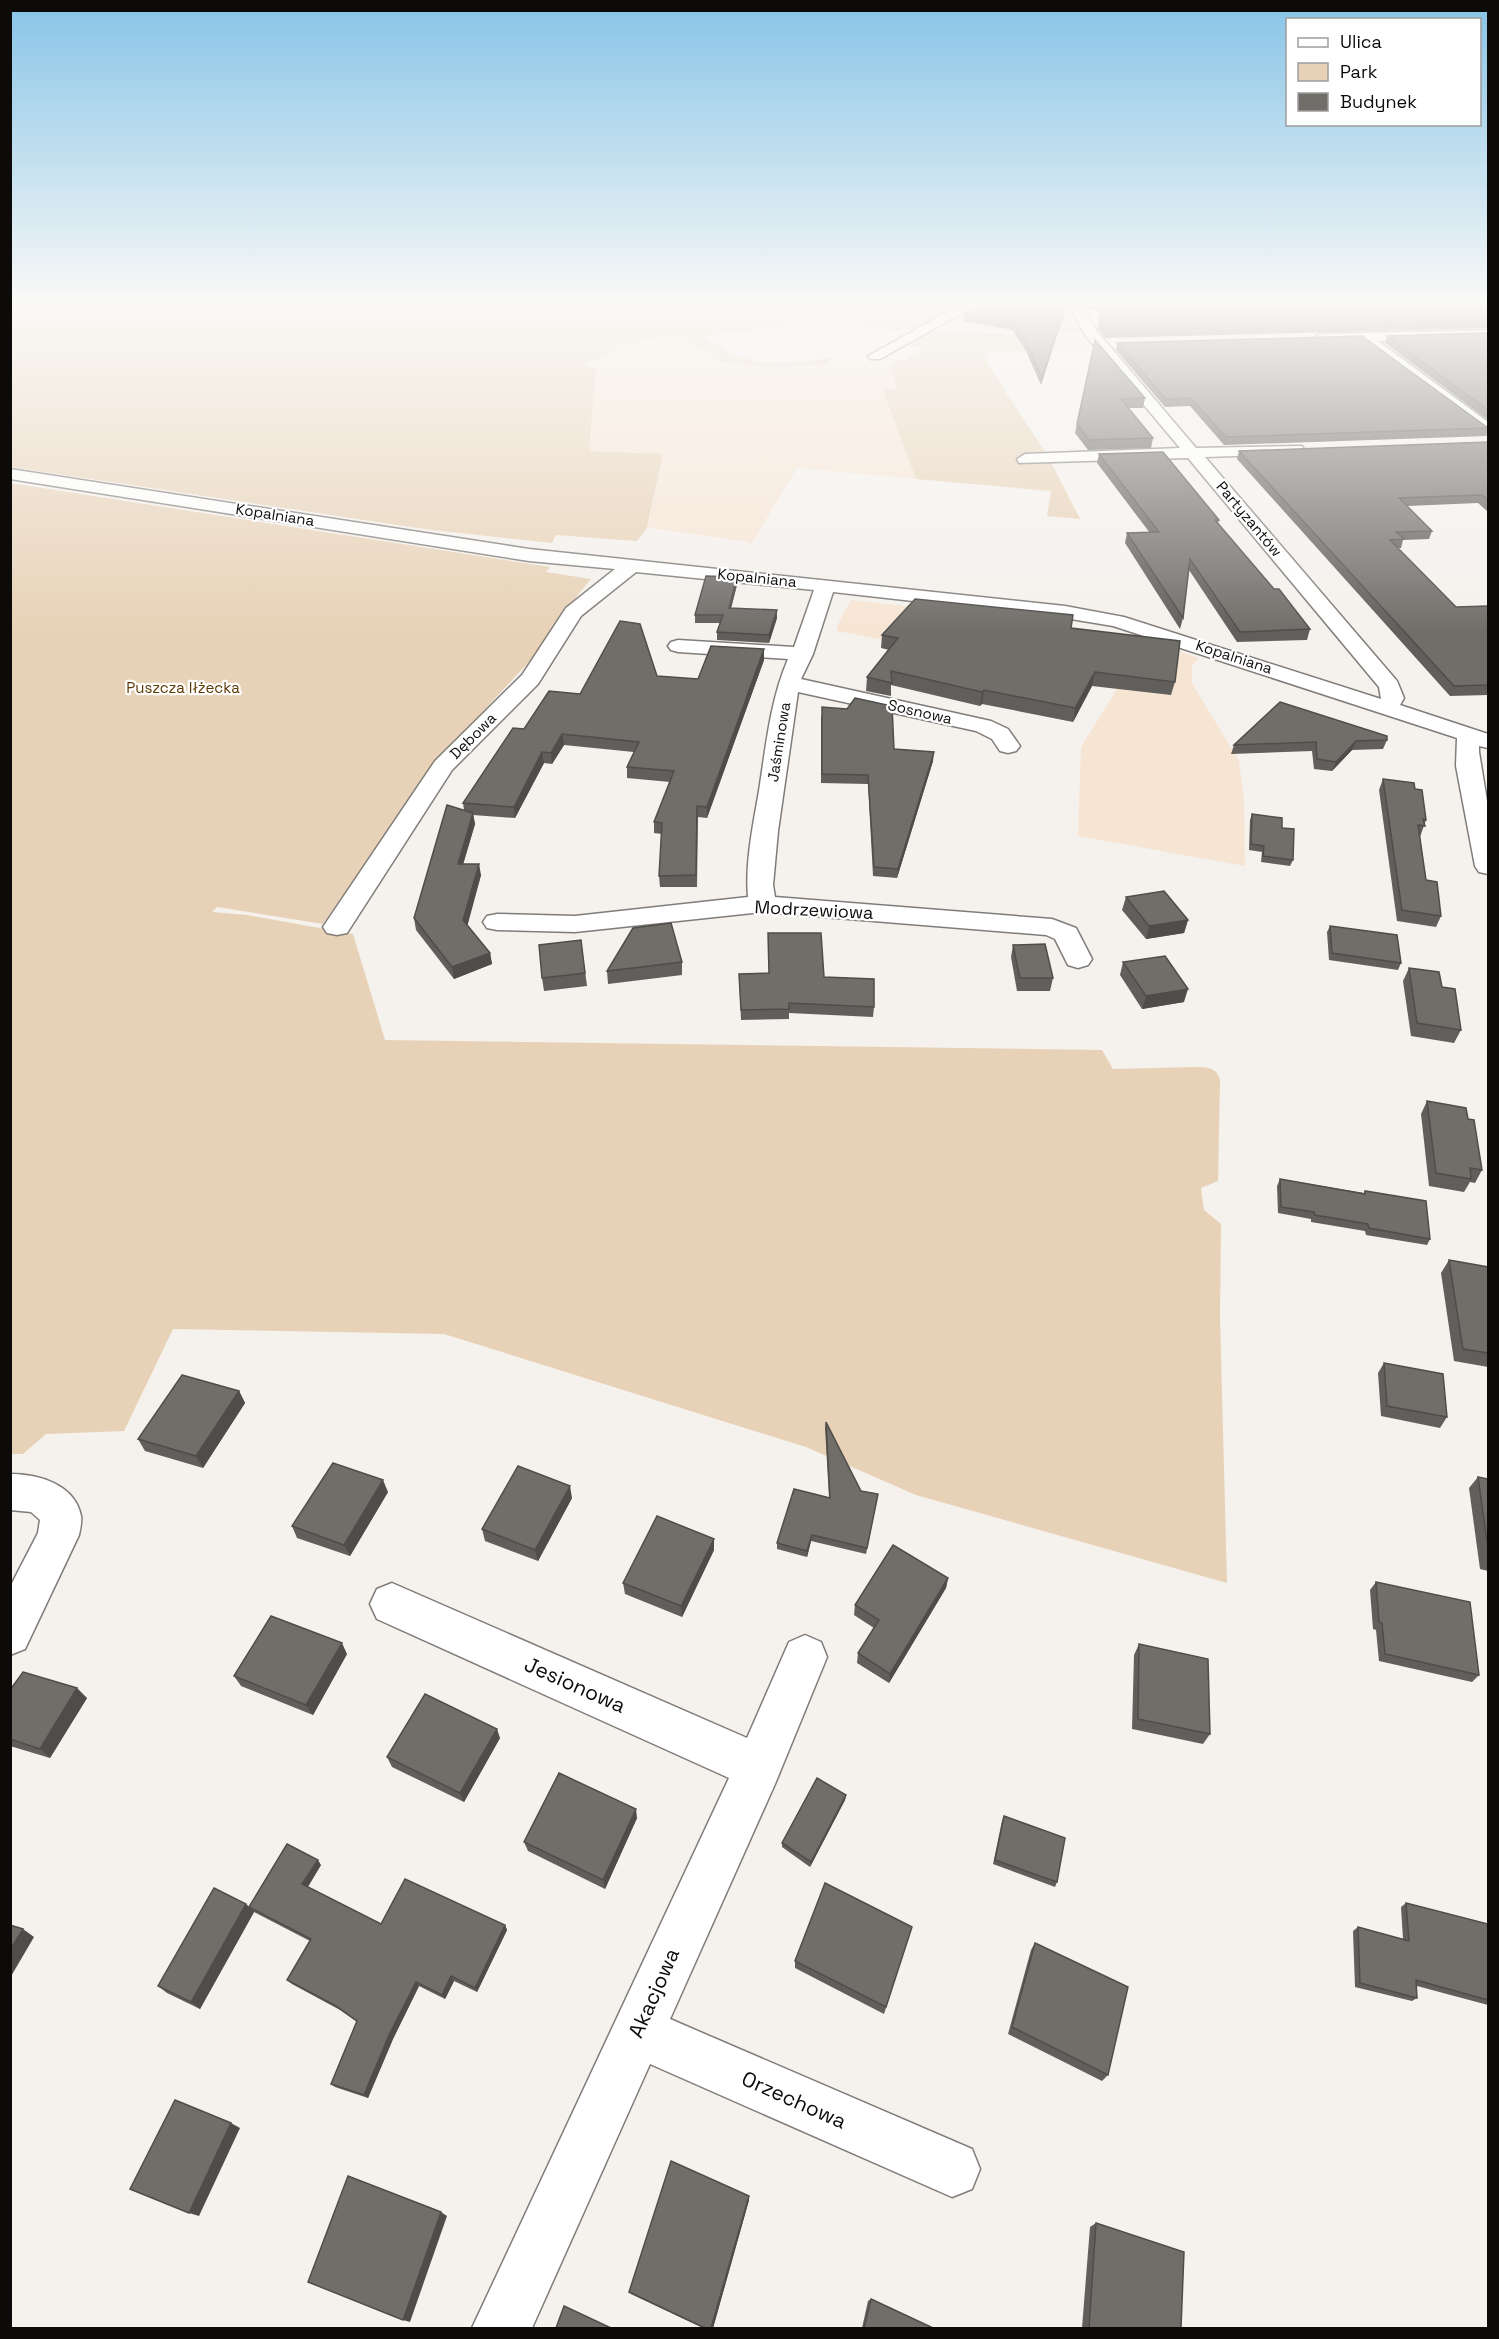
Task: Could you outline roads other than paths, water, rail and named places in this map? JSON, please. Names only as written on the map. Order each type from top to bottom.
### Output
[{"type":"street","name":"Partyzantów","points":[[1160,413],[1389,686],[1393,698],[1388,707]]},
{"type":"street","points":[[1467,413],[1488,429]]},
{"type":"street","points":[[1025,459],[1311,448]]},
{"type":"street","name":"Kopalniana","points":[[10,474],[529,555],[825,585],[1065,612],[1117,621],[1479,738]]},
{"type":"street","name":"Dębowa","points":[[337,927],[442,766],[530,679],[573,612],[631,566]]},
{"type":"street","name":"Jaśminowa","points":[[762,904],[760,885],[765,831],[779,732],[789,683],[825,585]]},
{"type":"street","points":[[678,646],[801,654]]},
{"type":"street","name":"Sosnowa","points":[[789,683],[984,726],[1000,734],[1008,746]]},
{"type":"street","points":[[1479,738],[1467,752],[1488,866]]},
{"type":"street","name":"Modrzewiowa","points":[[497,922],[574,924],[762,904],[1052,927],[1066,934],[1078,959]]},
{"type":"street","points":[[10,1492],[45,1496],[57,1508],[61,1517],[58,1535],[10,1634]]},
{"type":"street","name":"Jesionowa","points":[[392,1604],[758,1767]]},
{"type":"street","name":"Akacjowa","points":[[502,2328],[758,1767],[805,1658]]},
{"type":"street","name":"Orzechowa","points":[[637,2031],[952,2169]]},
{"type":"park label","name":"Puszcza Iłżecka","points":[[183,688]]}]
